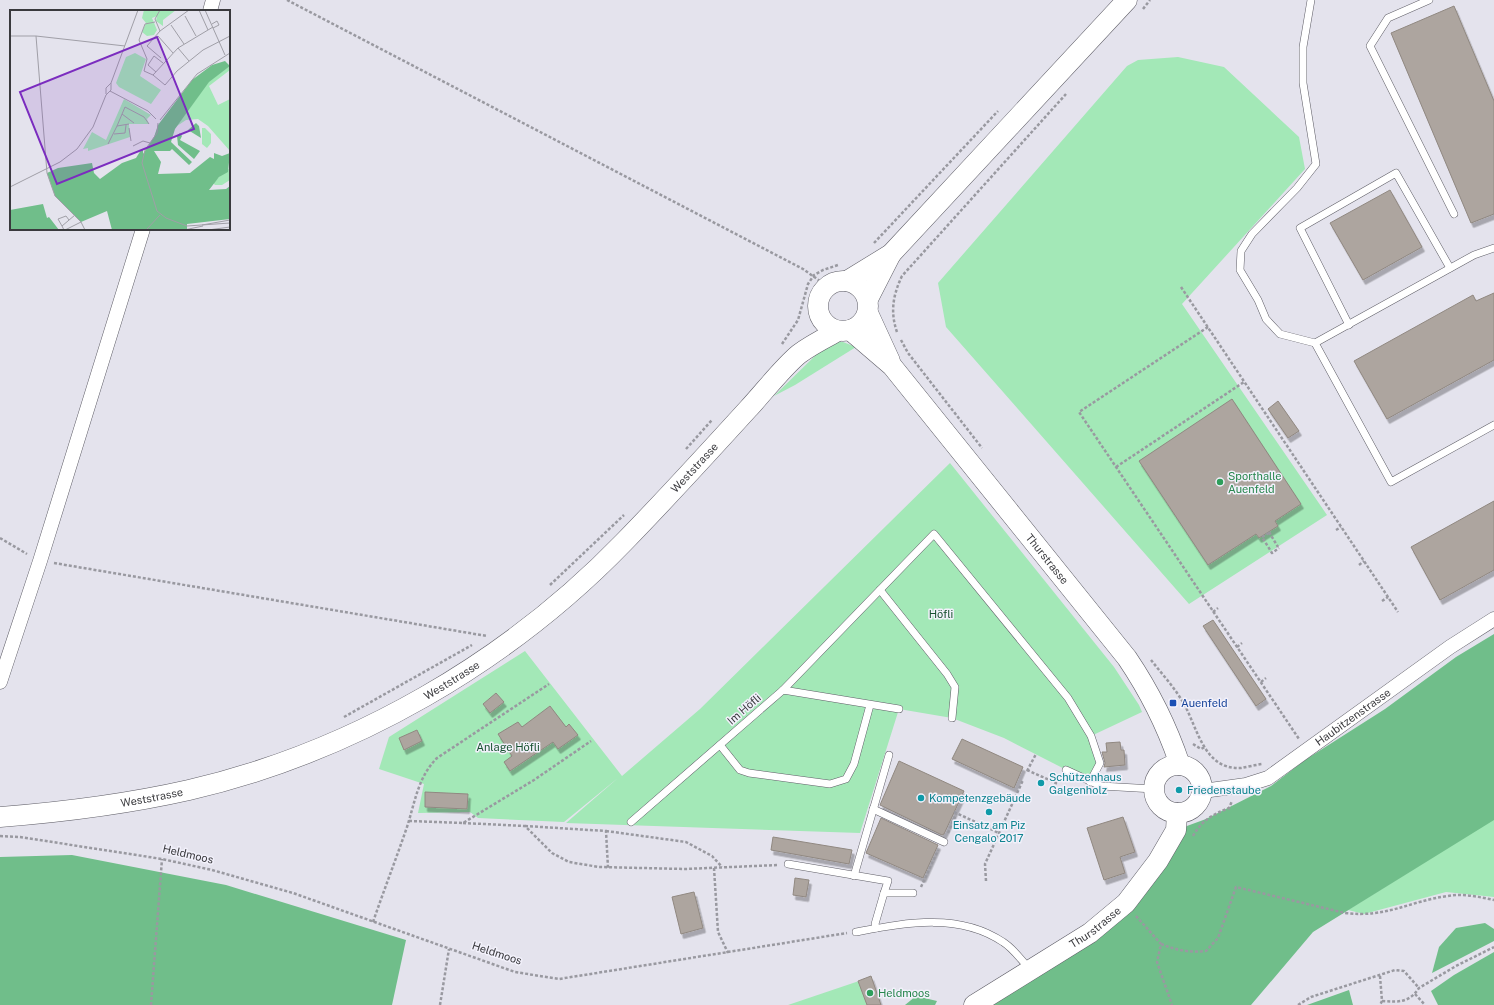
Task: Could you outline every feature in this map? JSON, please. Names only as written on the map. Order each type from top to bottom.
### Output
[{"type":"main road","points":[[820,281],[839,281],[845,272],[891,254],[1133,6]]},
{"type":"main road","name":"Weststrasse","points":[[798,355],[844,331],[861,325],[891,254]]},
{"type":"main road","name":"Thurstrasse","points":[[845,272],[860,287],[892,366]]},
{"type":"main road","name":"Weststrasse","points":[[0,817],[107,806],[191,790],[234,778],[320,748],[377,722],[428,694],[474,666],[556,605],[623,544],[798,355],[818,310],[820,281]]},
{"type":"main road","name":"Thurstrasse","points":[[818,310],[823,322],[844,331],[892,366],[1127,658],[1154,702],[1172,741],[1180,764]]},
{"type":"main road","points":[[1180,764],[1188,766],[1199,776],[1203,791],[1197,805],[1191,810],[1176,813],[1169,812],[1158,803],[1154,789],[1157,776],[1162,771],[1167,767],[1180,764]]},
{"type":"main road","name":"Thurstrasse","points":[[974,1005],[1090,933],[1126,903],[1158,861],[1176,830],[1176,813]]},
{"type":"street","points":[[210,10],[213,0]]},
{"type":"street","points":[[0,682],[40,561],[143,230]]},
{"type":"street","name":"Haubitzenstrasse","points":[[1203,791],[1246,785],[1268,778],[1308,751],[1450,647],[1494,619]]},
{"type":"lane","points":[[1311,0],[1303,47],[1303,83],[1316,164],[1297,188],[1252,234],[1242,251],[1240,270],[1258,300],[1266,319],[1280,334],[1315,343],[1474,255],[1494,248]]},
{"type":"lane","points":[[1429,0],[1388,18],[1370,46],[1454,214]]},
{"type":"lane","points":[[1349,325],[1300,228],[1396,173],[1450,268]]},
{"type":"lane","points":[[1315,343],[1391,482],[1494,425]]},
{"type":"lane","name":"Im Höfli","points":[[631,822],[783,690],[934,534],[1068,698],[1091,736],[1100,763],[1090,782]]},
{"type":"lane","points":[[880,590],[947,674],[954,687],[952,718]]},
{"type":"lane","points":[[783,690],[899,709]]},
{"type":"lane","points":[[720,745],[740,770],[749,773],[830,784],[846,779],[854,764],[870,705]]},
{"type":"lane","points":[[854,876],[889,755]]},
{"type":"lane","points":[[1066,770],[1101,786],[1154,789]]},
{"type":"lane","points":[[873,810],[944,842]]},
{"type":"lane","points":[[788,864],[888,881],[875,924],[876,928]]},
{"type":"lane","points":[[884,893],[916,893]]},
{"type":"lane","points":[[856,932],[922,922],[964,925],[985,931],[1004,943],[1031,970]]},
{"type":"path","points":[[287,0],[820,281]]},
{"type":"path","points":[[1133,6],[1150,0]]},
{"type":"path","points":[[984,451],[905,347],[898,335],[893,320],[894,296],[902,276],[908,268],[1071,88]]},
{"type":"path","points":[[871,246],[1000,109]]},
{"type":"path","points":[[820,281],[823,270],[845,272]]},
{"type":"path","points":[[779,347],[792,331],[798,320],[808,284],[820,281]]},
{"type":"path","points":[[1181,287],[1398,612]]},
{"type":"path","points":[[1208,327],[1079,412],[1308,751]]},
{"type":"path","points":[[1116,466],[1244,382]]},
{"type":"path","points":[[685,450],[717,415]]},
{"type":"path","points":[[547,587],[627,512]]},
{"type":"path","points":[[1336,530],[1341,526]]},
{"type":"path","points":[[1269,532],[1278,548],[1272,552],[1262,537],[1269,532]]},
{"type":"path","points":[[0,538],[40,561],[487,636]]},
{"type":"path","points":[[1359,565],[1364,561]]},
{"type":"path","points":[[1382,601],[1388,597]]},
{"type":"path","points":[[1213,612],[1218,608]]},
{"type":"path","points":[[481,640],[494,632]]},
{"type":"path","points":[[1237,647],[1242,643]]},
{"type":"path","points":[[339,719],[474,644]]},
{"type":"path","points":[[1148,657],[1177,693],[1208,755],[1230,767],[1241,768],[1268,762]]},
{"type":"path","points":[[1261,682],[1266,678]]},
{"type":"path","points":[[373,922],[420,784],[429,767],[437,758],[549,684]]},
{"type":"path","points":[[463,822],[534,780],[592,741]]},
{"type":"path","points":[[1193,744],[1201,749],[1205,747]]},
{"type":"path","points":[[1036,754],[1027,771],[1056,783],[1055,785]]},
{"type":"path","points":[[986,882],[985,864],[1023,780]]},
{"type":"path","points":[[1206,819],[1229,808],[1232,803]]},
{"type":"path","points":[[916,893],[936,852],[944,842],[955,813],[999,833]]},
{"type":"path","points":[[409,820],[606,831],[686,842],[712,856],[722,868]]},
{"type":"path","points":[[525,826],[552,853],[569,862],[608,868],[722,868],[788,864]]},
{"type":"path","points":[[606,831],[608,868]]},
{"type":"path","name":"Heldmoos","points":[[0,836],[20,836],[162,859],[293,893],[515,972],[559,979],[856,932]]},
{"type":"path","points":[[151,1005],[162,859]]},
{"type":"path","points":[[714,868],[718,932],[728,953]]},
{"type":"path","points":[[1126,903],[1144,926],[1161,944],[1187,951],[1206,951],[1218,938],[1236,887],[1345,913],[1362,915],[1380,914],[1448,896],[1473,895],[1494,900]]},
{"type":"path","points":[[1161,944],[1157,962],[1172,1005]]},
{"type":"path","points":[[1382,1001],[1402,1002],[1415,994],[1419,988],[1456,966],[1494,947]]},
{"type":"path","points":[[440,1005],[449,949]]},
{"type":"path","points":[[1298,1005],[1311,998],[1395,970],[1404,971],[1419,988]]},
{"type":"path","points":[[1380,976],[1382,1001],[1380,1005]]},
{"type":"path","points":[[1415,994],[1424,1005]]},
{"type":"green space","points":[[1178,57],[1224,67],[1299,137],[1305,169],[1182,304],[1327,515],[1189,604],[946,327],[938,283],[1127,66],[1138,60]]},
{"type":"green space","points":[[837,342],[843,342],[856,347],[795,385],[774,396],[821,350]]},
{"type":"green space","name":"Höfli","points":[[950,463],[1114,667],[1139,705],[1142,712],[1091,736],[1100,763],[1090,782],[1004,738],[952,718],[899,709],[860,833],[566,823],[618,778],[564,822],[478,818],[470,812],[418,813],[424,784],[379,769],[389,737],[525,651],[622,776],[700,709]]},
{"type":"green space","points":[[1494,634],[1494,820],[1313,932],[1251,1005],[974,1005],[1090,933],[1176,830],[1206,819],[1271,786],[1305,760],[1385,709],[1456,657]]},
{"type":"green space","points":[[1494,819],[1494,897],[1446,892],[1364,914],[1348,910]]},
{"type":"green space","points":[[72,855],[226,885],[406,940],[392,1005],[0,1005],[0,857]]},
{"type":"green space","points":[[1485,923],[1494,929],[1494,941],[1432,973],[1439,947],[1456,928]]},
{"type":"green space","points":[[1494,952],[1494,1005],[1438,1005],[1431,991],[1454,975]]},
{"type":"green space","points":[[859,981],[867,1005],[788,1005]]},
{"type":"green space","points":[[1349,990],[1353,1005],[1307,1005]]},
{"type":"green space","points":[[916,996],[937,1001],[935,1005],[905,1005]]},
{"type":"building","points":[[1454,6],[1494,101],[1494,214],[1471,223],[1391,33]]},
{"type":"building","points":[[1390,190],[1422,247],[1363,280],[1330,223]]},
{"type":"building","points":[[1494,293],[1494,360],[1387,419],[1354,361],[1473,295],[1476,301]]},
{"type":"building","name":"Sporthalle Auenfeld","points":[[1232,399],[1301,504],[1275,521],[1278,526],[1259,538],[1256,534],[1208,565],[1139,461]]},
{"type":"building","points":[[1278,401],[1299,431],[1288,438],[1268,409]]},
{"type":"building","points":[[1494,501],[1494,570],[1440,600],[1411,547]]},
{"type":"building","points":[[1213,620],[1266,699],[1256,706],[1203,626]]},
{"type":"building","points":[[496,693],[504,702],[490,713],[483,704]]},
{"type":"building","points":[[550,706],[566,727],[569,724],[578,735],[558,749],[553,742],[510,771],[504,762],[512,756],[498,734],[518,722],[522,727]]},
{"type":"building","points":[[417,730],[422,741],[404,750],[399,738]]},
{"type":"building","points":[[962,739],[1023,767],[1014,788],[952,759]]},
{"type":"building","points":[[1120,742],[1121,750],[1124,750],[1125,765],[1104,767],[1105,763],[1102,752],[1107,752],[1106,743]]},
{"type":"building","name":"Kompetenzgebäude","points":[[899,761],[964,791],[944,834],[942,835],[880,805]]},
{"type":"building","points":[[425,792],[468,794],[467,809],[425,807]]},
{"type":"building","points":[[1123,817],[1135,852],[1120,857],[1125,873],[1104,880],[1087,828]]},
{"type":"building","points":[[881,818],[938,845],[923,878],[866,853]]},
{"type":"building","points":[[773,837],[852,850],[849,864],[771,850]]},
{"type":"building","points":[[795,878],[809,880],[806,897],[793,895]]},
{"type":"building","points":[[694,892],[703,928],[681,934],[672,897]]},
{"type":"building","name":"Heldmoos","points":[[871,976],[881,1005],[867,1005],[858,981]]},
{"type":"place","name":"Sporthalle Auenfeld","points":[[1220,482]]},
{"type":"place","name":"Auenfeld","points":[[1173,703]]},
{"type":"place","name":"Schützenhaus Galgenholz","points":[[1041,783]]},
{"type":"place","name":"Friedenstaube","points":[[1179,790]]},
{"type":"place","name":"Kompetenzgebäude","points":[[921,798]]},
{"type":"place","name":"Einsatz am Piz Cengalo 2017","points":[[989,812]]},
{"type":"place","name":"Heldmoos","points":[[870,993]]},
{"type":"park label","name":"Anlage Höfli","points":[[508,747]]}]
